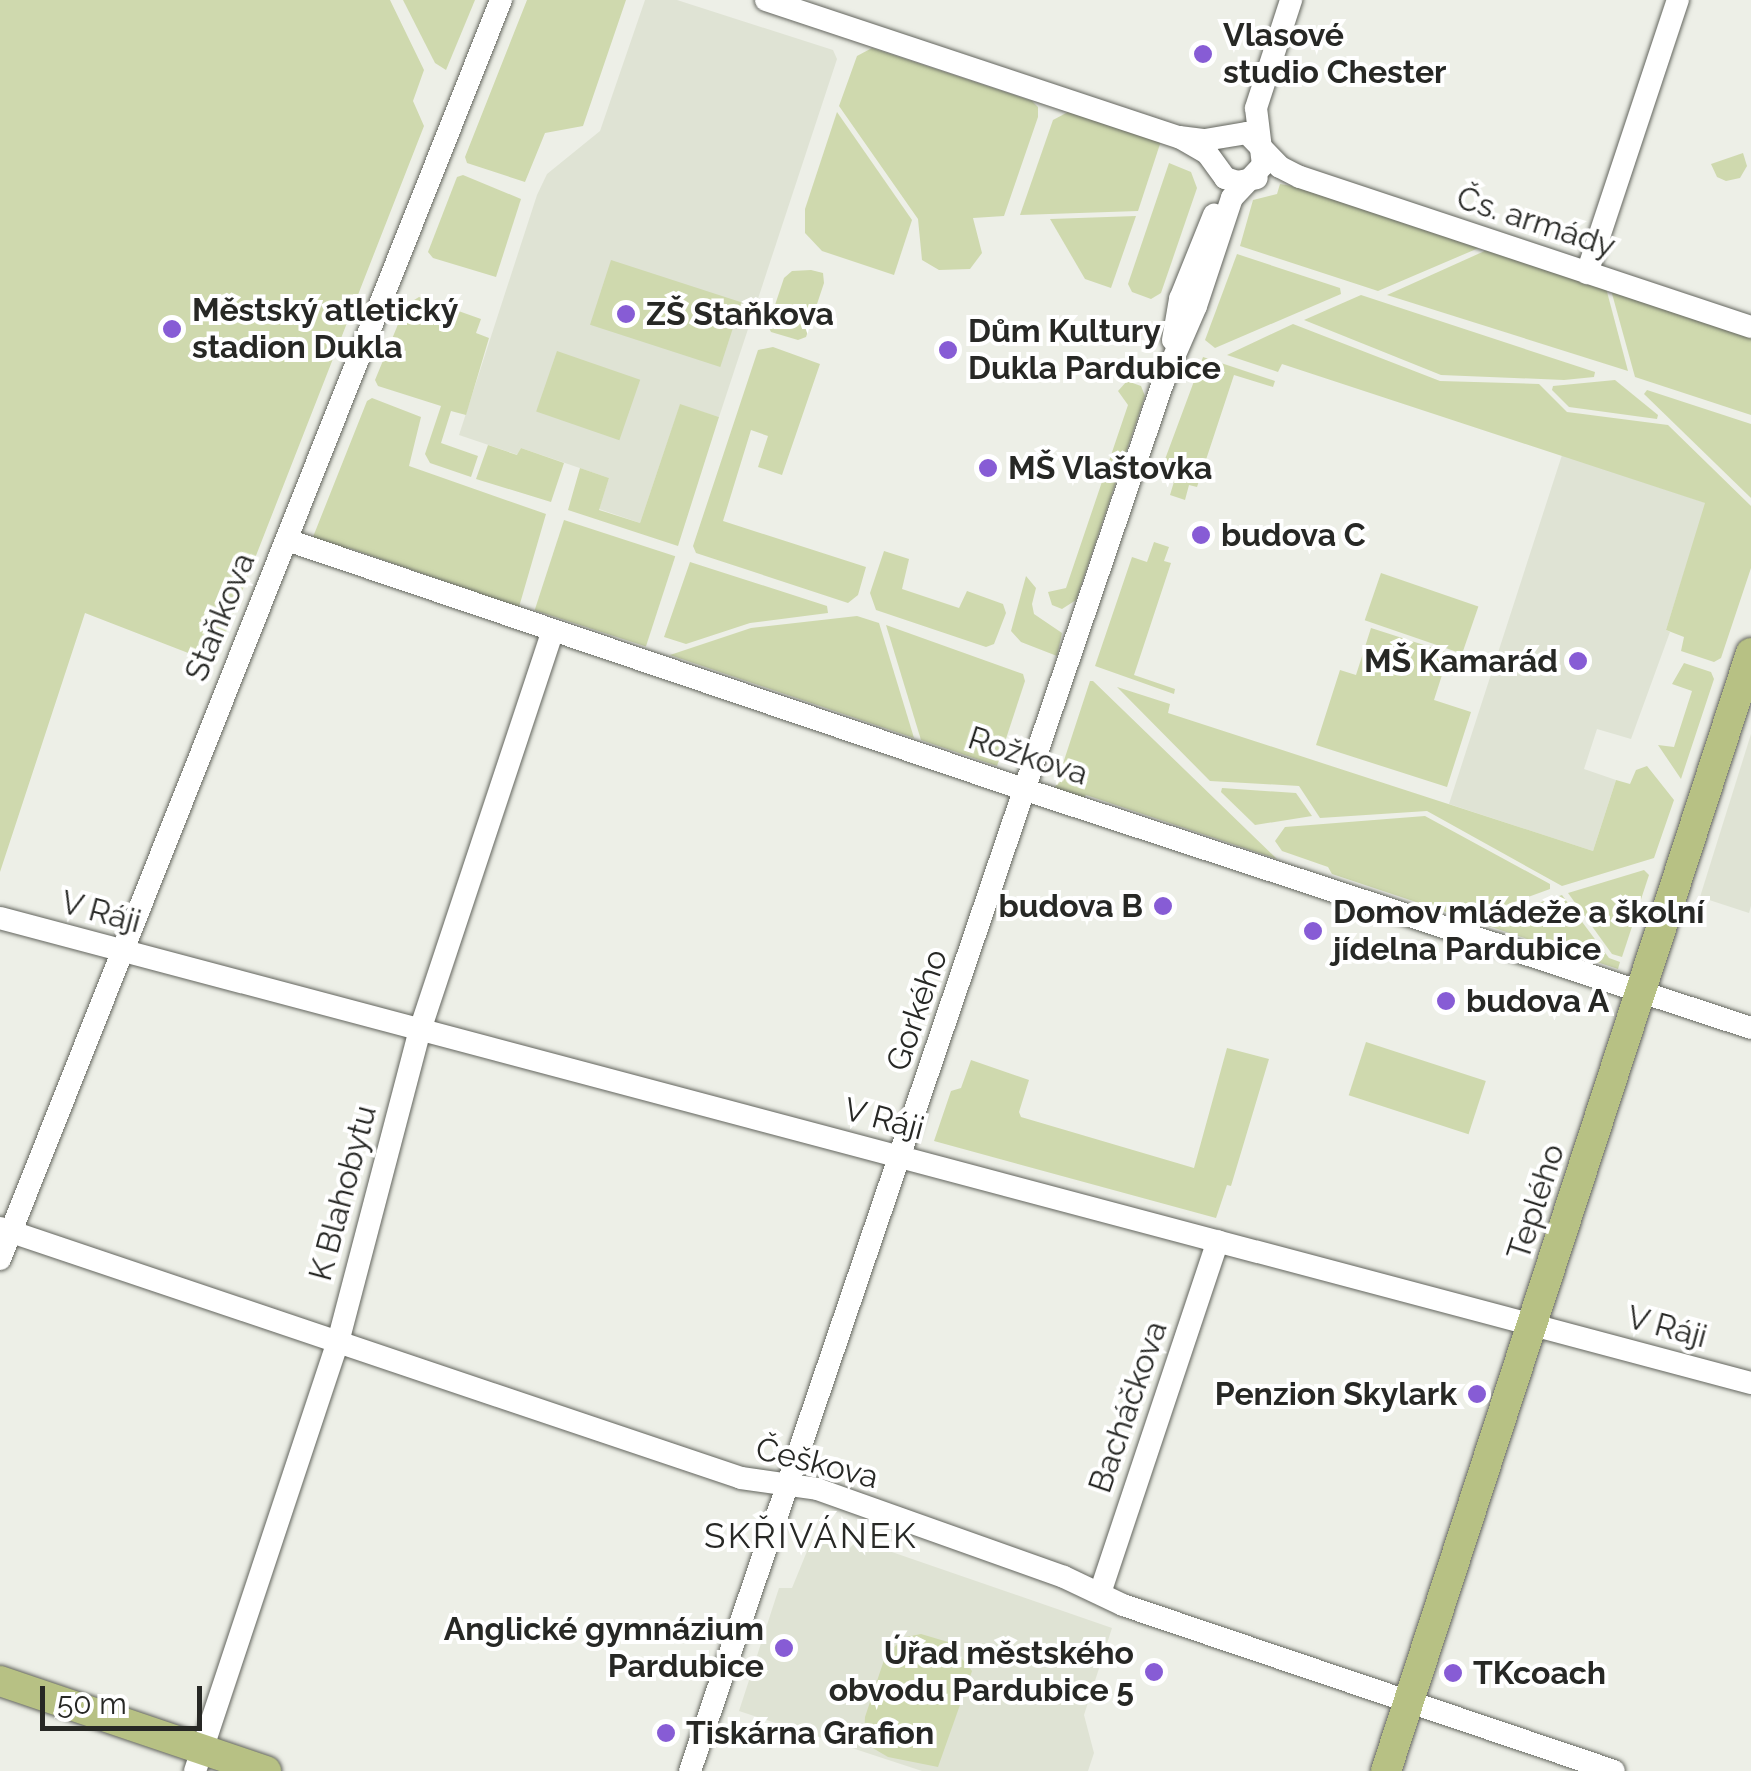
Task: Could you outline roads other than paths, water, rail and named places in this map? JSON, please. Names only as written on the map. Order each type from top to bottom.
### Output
[{"type":"main road","name":"Teplého","points":[[1386,1771],[1751,653]]},
{"type":"main road","points":[[0,1682],[198,1760],[266,1771]]},
{"type":"street","name":"Staňkova","points":[[0,1259],[5,1229],[287,540],[501,0]]},
{"type":"street","name":"Čs. armády","points":[[766,0],[1179,137],[1205,140],[1247,133],[1280,167],[1300,177],[1751,327]]},
{"type":"street","name":"Gorkého","points":[[690,1771],[1163,382],[1196,306],[1228,208],[1263,165],[1256,120],[1261,92],[1291,0]]},
{"type":"street","points":[[1587,273],[1678,0]]},
{"type":"street","name":"Gorkého","points":[[1163,382],[1180,299],[1220,200],[1215,149],[1249,114],[1261,92]]},
{"type":"street","name":"Čs. armády","points":[[1179,137],[1207,154],[1230,181],[1300,177]]},
{"type":"street","name":"Rožkova","points":[[287,540],[1026,790],[1751,1028]]},
{"type":"street","name":"K Blahobytu","points":[[198,1760],[338,1342],[420,1030],[553,631]]},
{"type":"street","name":"V Ráji","points":[[0,918],[1751,1383]]},
{"type":"street","name":"Češkova","points":[[5,1229],[741,1478],[817,1489],[1100,1592],[1123,1605],[1614,1771]]},
{"type":"street","name":"Bacháčkova","points":[[1100,1592],[1218,1241]]},
{"type":"place","name":"Vlasové studio Chester","points":[[1203,54]]},
{"type":"place","name":"ZŠ Staňkova","points":[[626,314]]},
{"type":"place","name":"Městský atletický stadion Dukla","points":[[172,329]]},
{"type":"place","name":"Dům Kultury Dukla Pardubice","points":[[948,350]]},
{"type":"place","name":"MŠ Vlaštovka","points":[[988,468]]},
{"type":"place","name":"budova C","points":[[1201,535]]},
{"type":"place","name":"MŠ Kamarád","points":[[1578,661]]},
{"type":"place","name":"budova B","points":[[1163,906]]},
{"type":"place","name":"Domov mládeže a školní jídelna Pardubice","points":[[1313,931]]},
{"type":"place","name":"budova A","points":[[1446,1001]]},
{"type":"place","name":"Penzion Skylark","points":[[1477,1394]]},
{"type":"place","name":"Anglické gymnázium Pardubice","points":[[784,1648]]},
{"type":"place","name":"Úřad městského obvodu Pardubice 5","points":[[1154,1672]]},
{"type":"place","name":"TKcoach","points":[[1453,1673]]},
{"type":"place","name":"Tiskárna Grafion","points":[[666,1733]]},
{"type":"district","name":"SKŘIVÁNEK","points":[[811,1536]]}]
